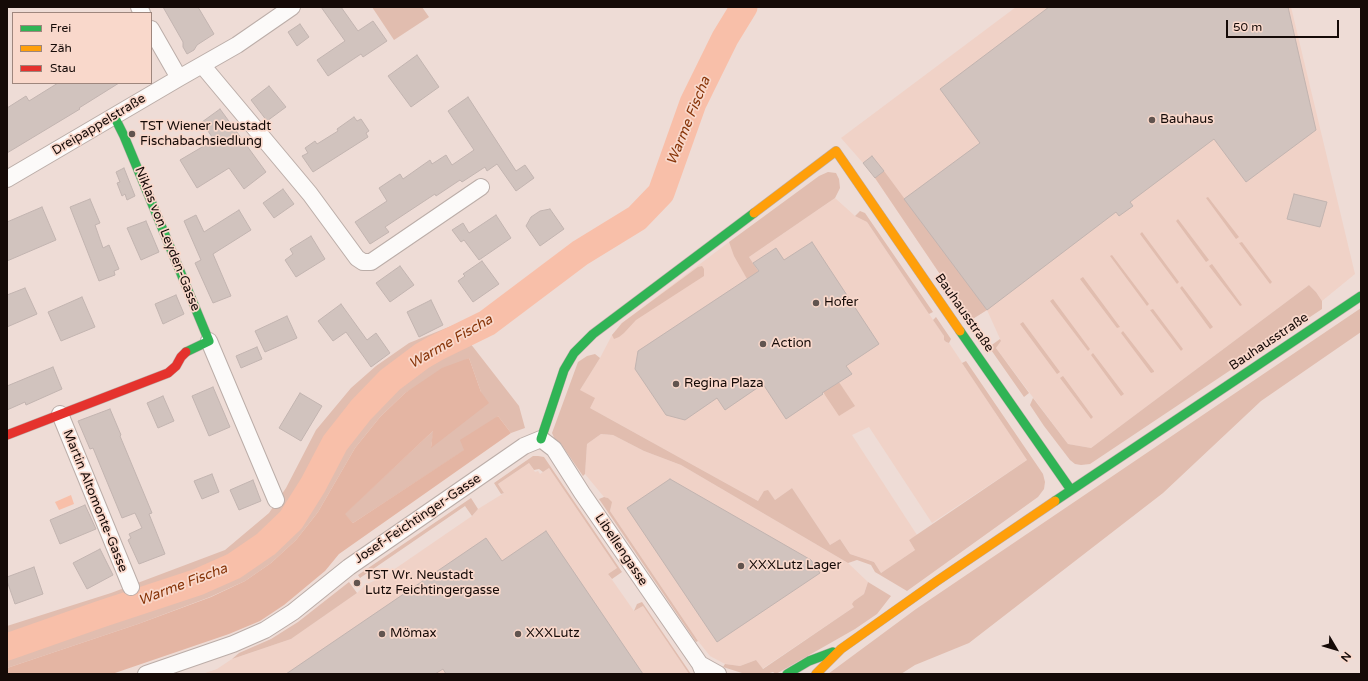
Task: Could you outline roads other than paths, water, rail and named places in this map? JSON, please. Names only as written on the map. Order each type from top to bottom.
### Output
[{"type":"street","name":"Dreipappelstraße","points":[[7,179],[179,78],[237,46],[292,7]]},
{"type":"street","points":[[152,31],[179,78]]},
{"type":"street","points":[[202,65],[310,194],[357,258],[363,262],[371,262],[481,186]]},
{"type":"street","name":"Niklas von Leyden-Gasse","points":[[114,116],[124,136],[276,500]]},
{"type":"street","name":"Bauhausstraße","points":[[541,439],[564,370],[574,353],[593,334],[836,151],[1071,490]]},
{"type":"street","name":"Bauhausstraße","points":[[816,674],[841,649],[937,581],[1361,296]]},
{"type":"street","points":[[7,435],[168,373],[176,366],[181,357],[188,350],[209,341]]},
{"type":"street","name":"Martin Altomonte-Gasse","points":[[60,414],[131,587]]},
{"type":"street","name":"Libellengasse","points":[[541,439],[554,450],[702,669],[718,674]]},
{"type":"street","name":"Josef-Feichtinger-Gasse","points":[[146,674],[233,644],[264,630],[293,612],[349,567],[524,446],[541,439]]},
{"type":"street","name":"Bauhausstraße","points":[[787,674],[809,661],[841,649]]},
{"type":"waterway","name":"Warme Fischa","points":[[7,647],[198,582],[234,566],[266,544],[291,520],[313,485],[335,443],[361,410],[390,380],[422,356],[487,323],[580,253],[637,218],[661,193],[693,103],[725,38],[744,7]]},
{"type":"place","name":"Bauhaus","points":[[1152,120]]},
{"type":"place","name":"TST Wiener Neustadt Fischabachsiedlung","points":[[132,134]]},
{"type":"place","name":"Hofer","points":[[816,303]]},
{"type":"place","name":"Action","points":[[763,344]]},
{"type":"place","name":"Regina Plaza","points":[[676,384]]},
{"type":"place","name":"XXXLutz Lager","points":[[741,566]]},
{"type":"place","name":"TST Wr. Neustadt Lutz Feichtingergasse","points":[[357,583]]},
{"type":"place","name":"Mömax","points":[[382,634]]},
{"type":"place","name":"XXXLutz","points":[[518,634]]}]
